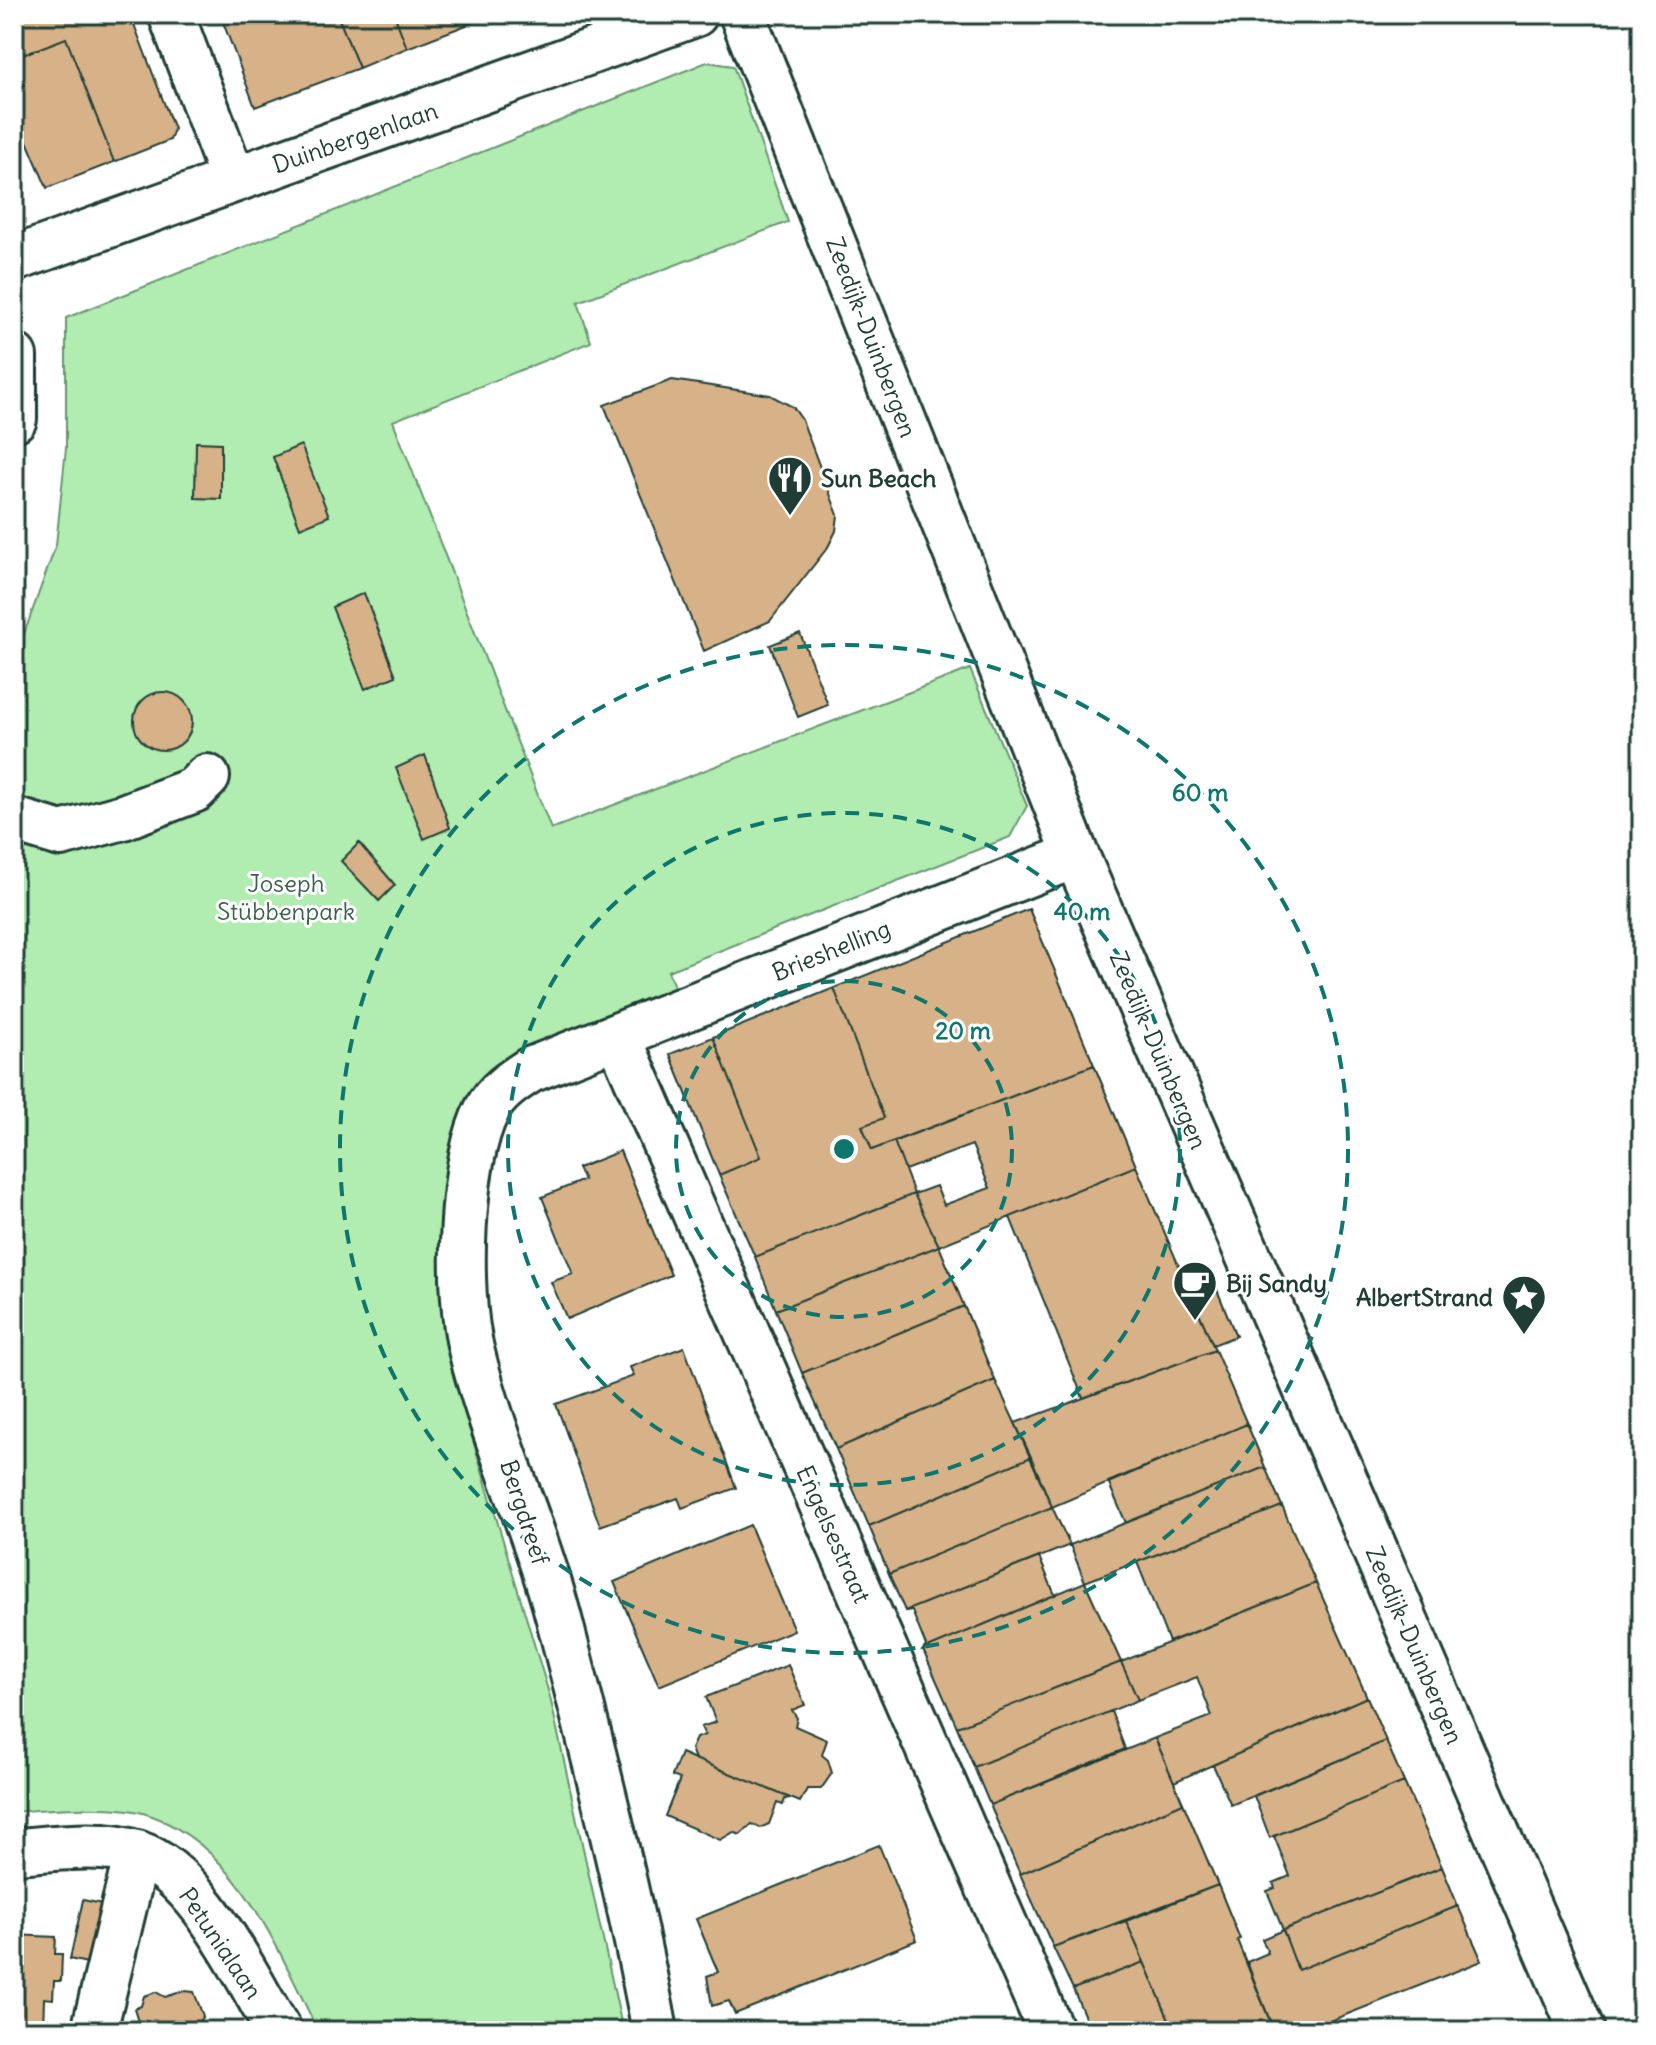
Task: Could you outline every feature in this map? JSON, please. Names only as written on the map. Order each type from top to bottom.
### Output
[{"type":"street","points":[[171,14],[233,179]]},
{"type":"street","name":"Duinbergenlaan","points":[[14,259],[695,14]]},
{"type":"street","name":"Zeedijk-Duinbergen","points":[[742,14],[1076,855],[1582,2031]]},
{"type":"street","points":[[14,356],[14,419]]},
{"type":"street","points":[[14,820],[61,834],[123,817],[194,790],[207,777]]},
{"type":"street","name":"Brieshelling","points":[[602,1042],[868,934],[1076,855]]},
{"type":"street","name":"Bergdreef","points":[[602,1042],[530,1070],[506,1085],[488,1107],[475,1137],[468,1168],[465,1291],[470,1347],[555,1604],[586,1722],[655,2031]]},
{"type":"street","name":"Engelsestraat","points":[[602,1042],[1051,2031]]},
{"type":"street","name":"Petunialaan","points":[[14,1851],[109,1848],[137,1853],[186,1886],[279,2031]]},
{"type":"street","points":[[94,2031],[137,1853]]},
{"type":"green space","name":"Joseph Stübbenpark","points":[[707,62],[733,66],[788,222],[578,302],[591,342],[393,421],[551,829],[970,669],[1027,806],[1010,837],[668,971],[677,994],[566,1031],[508,1061],[480,1089],[454,1132],[446,1179],[451,1367],[550,1697],[623,2031],[318,2031],[253,1906],[232,1877],[208,1852],[181,1831],[149,1815],[119,1809],[14,1812],[14,662],[56,545],[66,448],[66,318]]},
{"type":"building","points":[[14,14],[130,14],[174,129],[170,140],[114,162],[66,38],[14,58]]},
{"type":"building","points":[[220,14],[337,14],[359,68],[255,107]]},
{"type":"building","points":[[337,14],[394,14],[407,48],[359,68]]},
{"type":"building","points":[[394,14],[495,14],[407,48]]},
{"type":"building","points":[[66,38],[114,162],[47,188],[14,111],[14,58]]},
{"type":"building","points":[[672,380],[770,395],[793,407],[802,420],[838,515],[836,531],[828,547],[770,621],[704,651],[604,405]]},
{"type":"building","points":[[196,442],[221,443],[221,499],[195,498]]},
{"type":"building","points":[[301,445],[329,516],[300,528],[273,457]]},
{"type":"building","points":[[364,593],[396,676],[365,689],[332,607]]},
{"type":"building","points":[[800,633],[828,705],[798,717],[770,645]]},
{"type":"building","points":[[163,692],[184,700],[192,721],[184,742],[163,750],[142,742],[134,721],[142,700]]},
{"type":"building","points":[[425,755],[450,828],[424,839],[396,768]]},
{"type":"building","points":[[359,843],[395,885],[379,901],[341,861]]},
{"type":"building","points":[[1029,909],[1094,1065],[872,1150],[862,1126],[884,1118],[834,988]]},
{"type":"building","points":[[834,988],[884,1118],[862,1126],[872,1150],[894,1141],[914,1194],[755,1257],[719,1175],[761,1157],[713,1037]]},
{"type":"building","points":[[713,1037],[761,1157],[719,1175],[670,1054]]},
{"type":"building","points":[[1094,1065],[1136,1166],[939,1246],[914,1194],[936,1186],[944,1205],[990,1188],[972,1145],[905,1170],[894,1141]]},
{"type":"building","points":[[620,1151],[671,1275],[567,1319],[551,1282],[573,1274],[542,1197],[584,1180],[578,1168]]},
{"type":"building","points":[[1136,1166],[1215,1350],[1083,1398],[1010,1217]]},
{"type":"building","points":[[914,1194],[939,1246],[776,1310],[755,1257]]},
{"type":"building","points":[[939,1246],[964,1306],[802,1373],[776,1310]]},
{"type":"building","points":[[1213,1280],[1236,1336],[1213,1345],[1189,1291]]},
{"type":"building","points":[[964,1306],[995,1380],[836,1449],[802,1373]]},
{"type":"building","points":[[684,1347],[736,1488],[682,1508],[678,1498],[600,1526],[556,1404],[634,1376],[630,1367]]},
{"type":"building","points":[[1215,1350],[1247,1424],[1052,1507],[1015,1423]]},
{"type":"building","points":[[995,1380],[1031,1457],[869,1526],[836,1449]]},
{"type":"building","points":[[1247,1424],[1265,1467],[1126,1523],[1108,1482]]},
{"type":"building","points":[[1031,1457],[1052,1507],[889,1574],[869,1526]]},
{"type":"building","points":[[1265,1467],[1282,1506],[1085,1582],[1070,1545]]},
{"type":"building","points":[[1282,1506],[1316,1583],[1169,1642],[1137,1562]]},
{"type":"building","points":[[1052,1507],[1070,1545],[905,1611],[889,1574]]},
{"type":"building","points":[[750,1525],[794,1630],[659,1686],[614,1582]]},
{"type":"building","points":[[1039,1557],[1055,1595],[923,1650],[926,1646],[912,1611],[905,1611]]},
{"type":"building","points":[[1085,1582],[1121,1662],[957,1727],[923,1650]]},
{"type":"building","points":[[1316,1583],[1367,1697],[1174,1782],[1155,1738],[1212,1716],[1197,1677],[1138,1700],[1121,1662]]},
{"type":"building","points":[[1121,1662],[1138,1700],[974,1767],[957,1727]]},
{"type":"building","points":[[788,1665],[805,1705],[792,1710],[797,1718],[795,1726],[827,1740],[822,1755],[828,1760],[832,1773],[821,1789],[807,1789],[800,1802],[695,1759],[691,1749],[696,1738],[705,1735],[701,1727],[716,1722],[706,1697]]},
{"type":"building","points":[[1367,1697],[1386,1741],[1231,1805],[1213,1765]]},
{"type":"building","points":[[1111,1711],[1125,1749],[990,1805],[974,1767]]},
{"type":"building","points":[[1155,1738],[1183,1803],[1020,1874],[990,1805]]},
{"type":"building","points":[[1386,1741],[1404,1782],[1270,1838],[1254,1796]]},
{"type":"building","points":[[681,1753],[790,1798],[785,1799],[783,1805],[777,1803],[769,1824],[760,1828],[752,1824],[740,1835],[734,1832],[720,1840],[665,1816],[680,1779],[672,1776]]},
{"type":"building","points":[[1404,1782],[1442,1867],[1283,1930],[1267,1891],[1275,1888],[1273,1883],[1290,1876],[1274,1836]]},
{"type":"building","points":[[1183,1803],[1218,1885],[1053,1947],[1020,1874]]},
{"type":"building","points":[[879,1845],[917,1940],[735,2014],[729,2001],[712,2006],[707,1976],[718,1972],[696,1919]]},
{"type":"building","points":[[1442,1867],[1458,1906],[1298,1970],[1283,1930]]},
{"type":"building","points":[[1218,1885],[1274,2031],[1174,2031],[1126,1921]]},
{"type":"building","points":[[83,1900],[112,1906],[99,1966],[70,1959]]},
{"type":"building","points":[[1458,1906],[1482,1961],[1305,2031],[1274,2031],[1247,1962],[1268,1953],[1262,1939],[1283,1930],[1298,1970]]},
{"type":"building","points":[[1126,1921],[1144,1962],[1073,1989],[1053,1947]]},
{"type":"building","points":[[14,1935],[56,1937],[55,1954],[62,1954],[61,1981],[54,1981],[53,1999],[44,1998],[43,2031],[14,2031]]},
{"type":"building","points":[[1144,1962],[1174,2031],[1091,2031],[1073,1989]]},
{"type":"building","points":[[184,1991],[194,1992],[203,2016],[196,2025],[199,2031],[141,2031],[134,2009],[141,2006],[144,1996],[156,1992],[165,1997]]},
{"type":"building","points":[[903,2018],[935,2031],[874,2031],[890,2025],[899,2029]]},
{"type":"place","name":"Sun Beach","points":[[790,517]]},
{"type":"place","name":"Bij Sandy","points":[[1195,1322]]},
{"type":"place","name":"AlbertStrand","points":[[1524,1336]]}]
